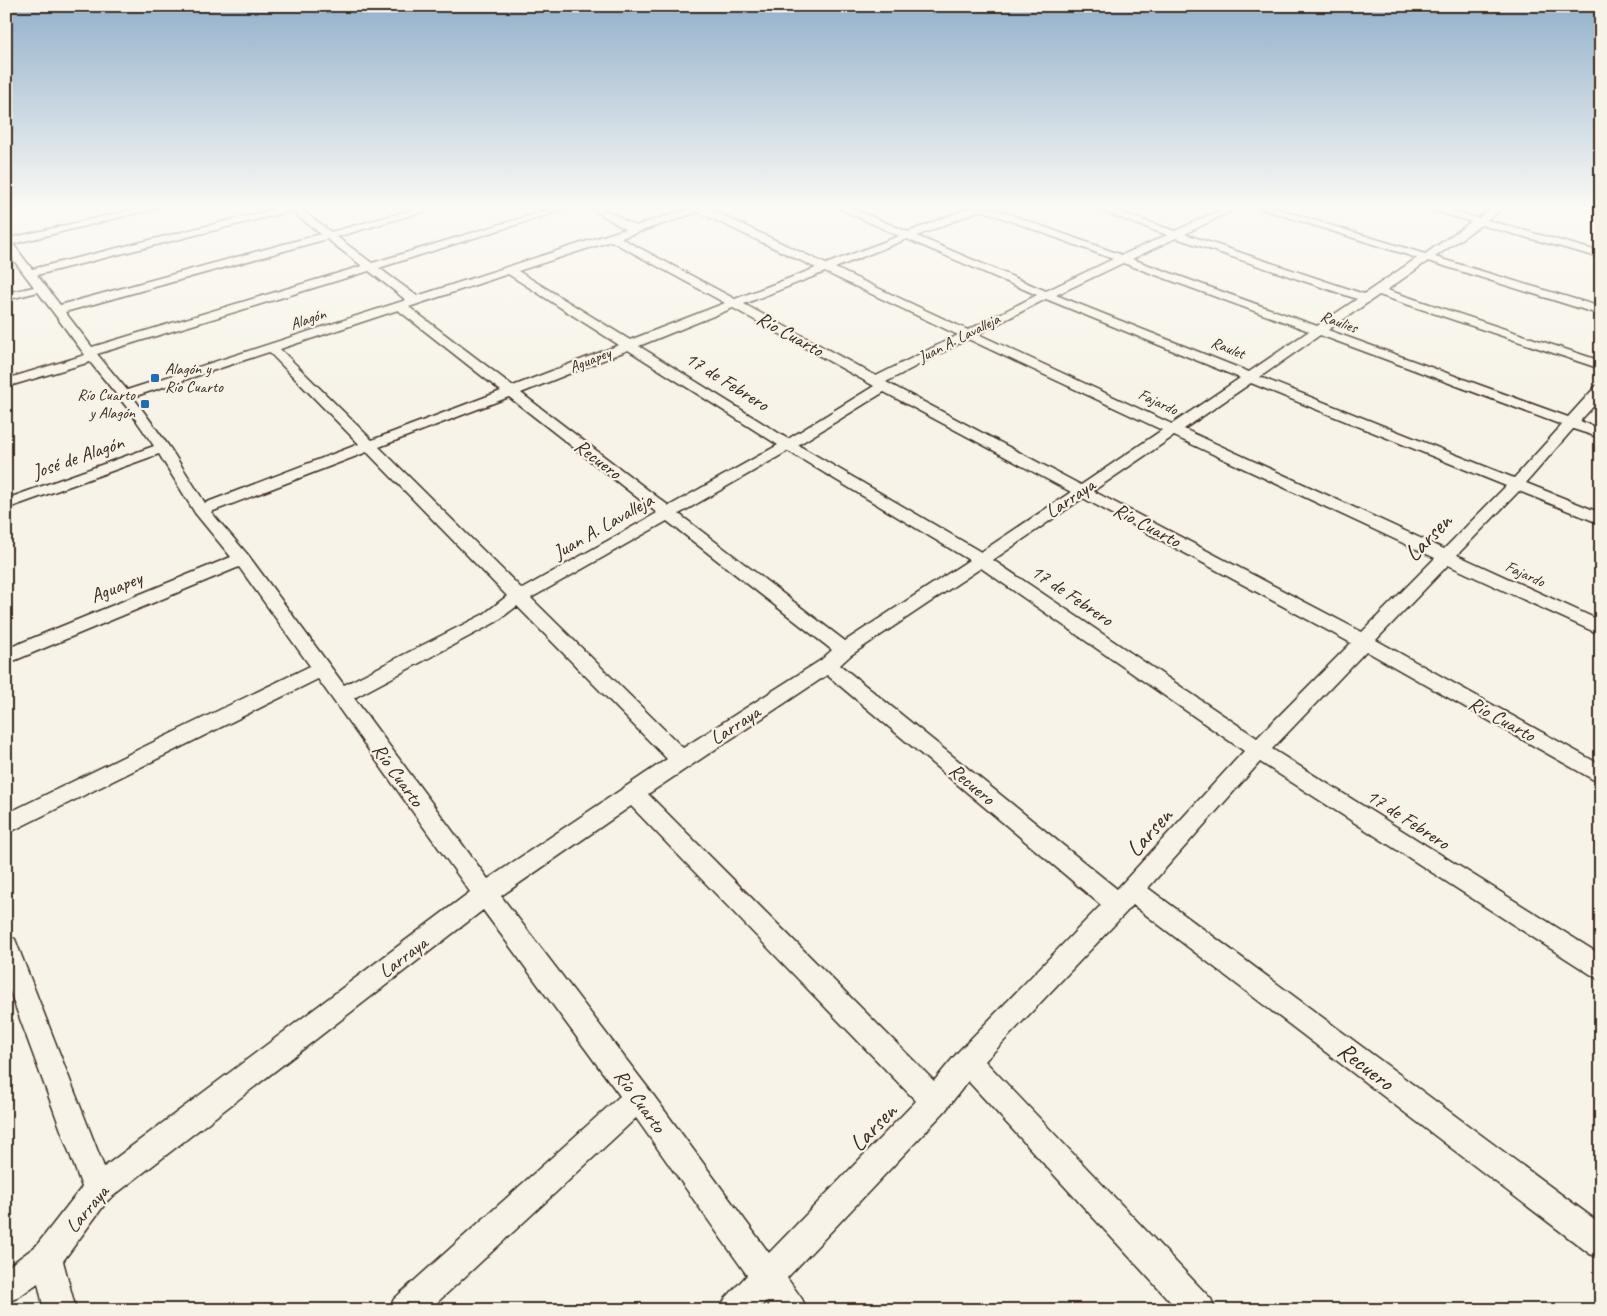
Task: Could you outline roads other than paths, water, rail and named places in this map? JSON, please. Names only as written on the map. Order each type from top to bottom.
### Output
[{"type":"street","name":"Río Cuarto","points":[[27,269],[163,448],[201,510],[242,559],[340,696],[638,1098],[791,1310]]},
{"type":"street","points":[[30,273],[44,269]]},
{"type":"street","points":[[57,310],[207,269]]},
{"type":"street","points":[[6,383],[91,354],[359,269]]},
{"type":"street","name":"Recuero","points":[[373,269],[407,303],[510,392],[668,512],[844,650]]},
{"type":"street","name":"Río Cuarto","points":[[672,269],[880,383],[1363,641],[1601,775]]},
{"type":"street","name":"Aguapey","points":[[201,510],[510,392],[822,269]]},
{"type":"street","name":"Fajardo","points":[[829,269],[1601,629]]},
{"type":"street","name":"Raulet","points":[[988,269],[1046,295],[1250,376],[1601,520]]},
{"type":"street","name":"Juan A. Lavalleja","points":[[340,696],[490,618],[519,596],[528,593],[788,445],[880,383],[966,334],[1101,269]]},
{"type":"street","name":"Raulies","points":[[1151,269],[1601,434]]},
{"type":"street","points":[[1289,269],[1601,365]]},
{"type":"street","name":"Larraya","points":[[6,1287],[47,1257],[98,1190],[485,894],[681,760],[828,665],[844,650],[981,560],[1250,376],[1373,295],[1407,269]]},
{"type":"street","points":[[1465,269],[1601,311]]},
{"type":"street","name":"Alagón","points":[[124,395],[509,270]]},
{"type":"street","name":"17 de Febrero","points":[[509,270],[788,445],[981,560],[1258,750],[1601,969]]},
{"type":"street","points":[[6,297],[42,288]]},
{"type":"street","points":[[272,348],[681,760]]},
{"type":"street","name":"Larsen","points":[[736,1310],[935,1101],[967,1061],[1124,897],[1258,750],[1516,484],[1601,389]]},
{"type":"street","name":"José de Alagón","points":[[6,504],[163,448]]},
{"type":"street","name":"Aguapey","points":[[6,657],[242,559]]},
{"type":"street","name":"Recuero","points":[[828,665],[1124,897],[1601,1243]]},
{"type":"street","points":[[6,825],[321,669]]},
{"type":"street","points":[[633,793],[935,1101]]},
{"type":"street","points":[[6,947],[98,1190]]},
{"type":"street","points":[[967,1061],[1200,1310]]},
{"type":"street","points":[[405,1310],[638,1098]]},
{"type":"street","points":[[47,1257],[60,1310]]},
{"type":"place","name":"Alagón y Río Cuarto","points":[[155,378]]},
{"type":"place","name":"Río Cuarto y Alagón","points":[[145,404]]}]
